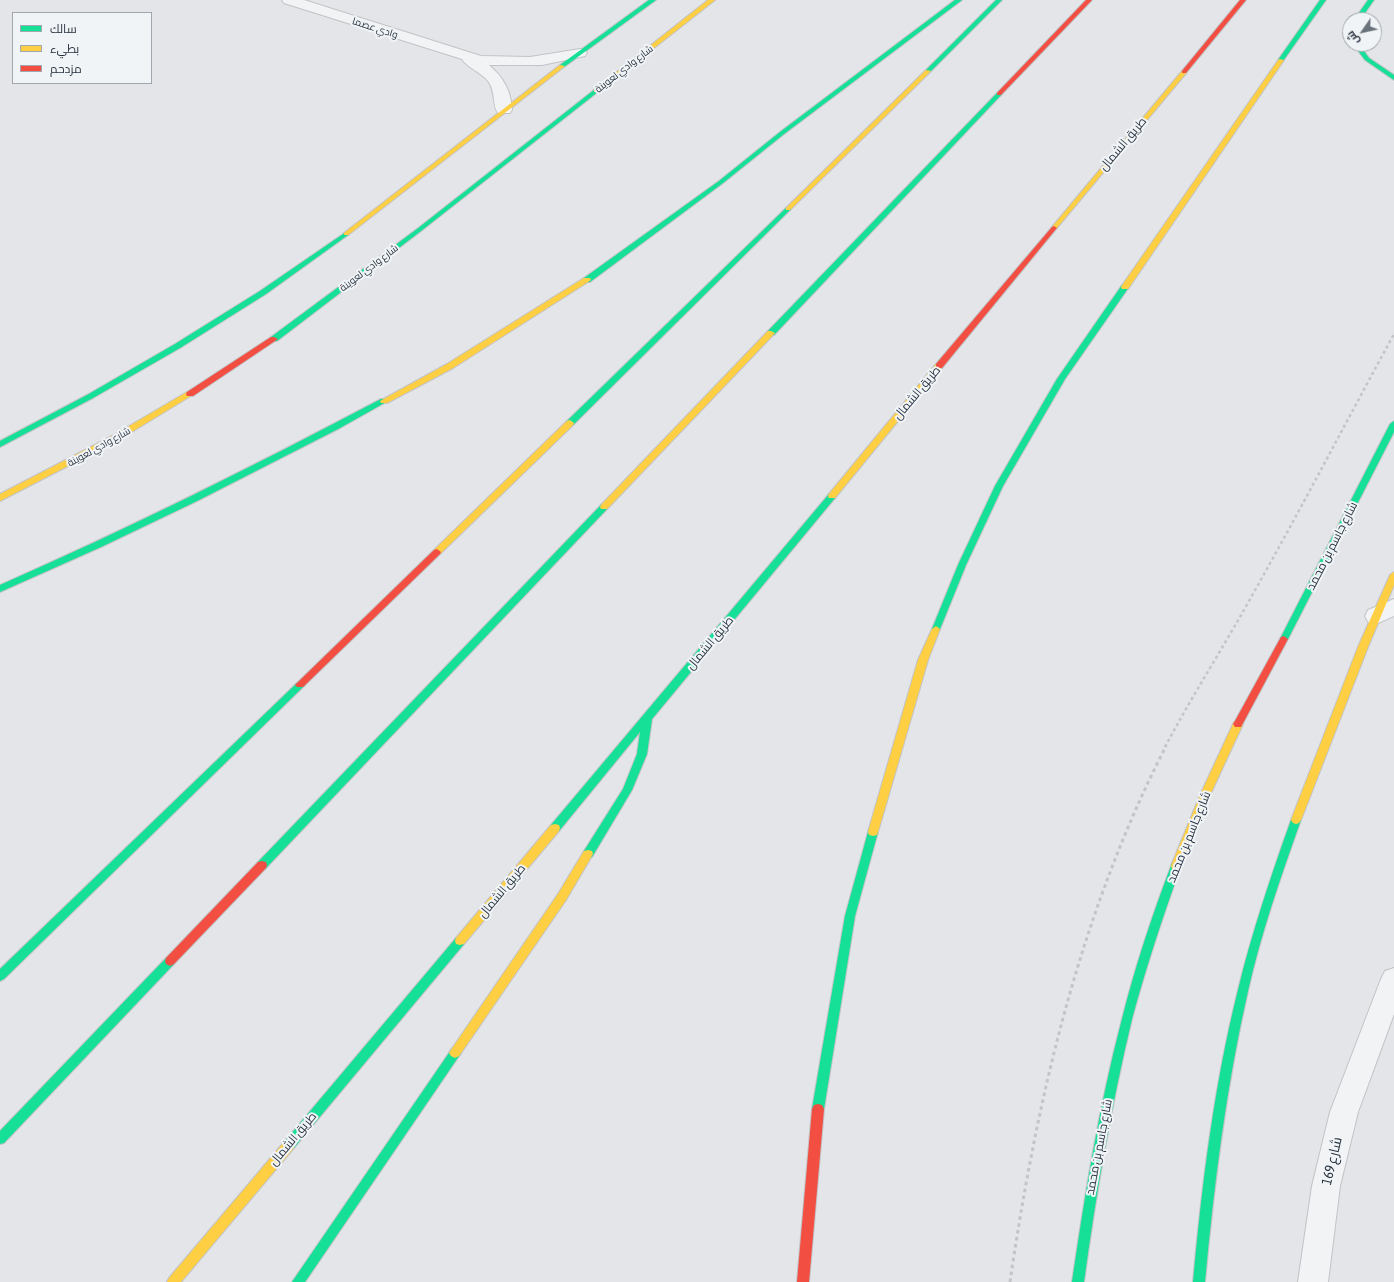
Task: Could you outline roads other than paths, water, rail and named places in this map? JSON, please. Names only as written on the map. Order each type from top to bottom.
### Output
[{"type":"main road","points":[[0,444],[58,415],[172,352],[293,273],[382,207],[580,52],[653,0]]},
{"type":"main road","name":"شارع وادي لعوينة","points":[[0,498],[117,438],[211,381],[289,329],[419,230],[712,0]]},
{"type":"main road","points":[[0,589],[81,554],[283,455],[450,366],[586,280],[722,182],[782,133],[958,0]]},
{"type":"main road","points":[[0,976],[698,299],[999,0]]},
{"type":"main road","points":[[0,1139],[1089,0]]},
{"type":"main road","name":"طريق الشمال","points":[[173,1282],[647,719],[1242,0]]},
{"type":"main road","points":[[803,1282],[817,1112],[850,916],[886,782],[923,660],[962,565],[999,486],[1061,379],[1323,0]]},
{"type":"main road","points":[[1363,12],[1371,0]]},
{"type":"main road","points":[[1361,52],[1366,59],[1394,78]]},
{"type":"main road","name":"شارع جاسم بن محمد","points":[[1078,1282],[1086,1214],[1103,1121],[1122,1036],[1145,958],[1175,870],[1207,791],[1241,719],[1394,424]]},
{"type":"main road","points":[[1199,1282],[1214,1135],[1231,1037],[1252,948],[1300,810],[1385,611],[1394,575]]},
{"type":"main road","points":[[298,1282],[562,897],[627,790],[642,754],[647,719]]},
{"type":"street","name":"وادي عصما","points":[[289,0],[461,55],[499,62],[520,63],[541,61],[580,52]]},
{"type":"street","name":"وادي عصما","points":[[461,55],[487,70],[496,79],[502,89],[504,110]]},
{"type":"street","name":"شارع 169","points":[[1313,1282],[1326,1186],[1344,1112],[1394,979]]}]
